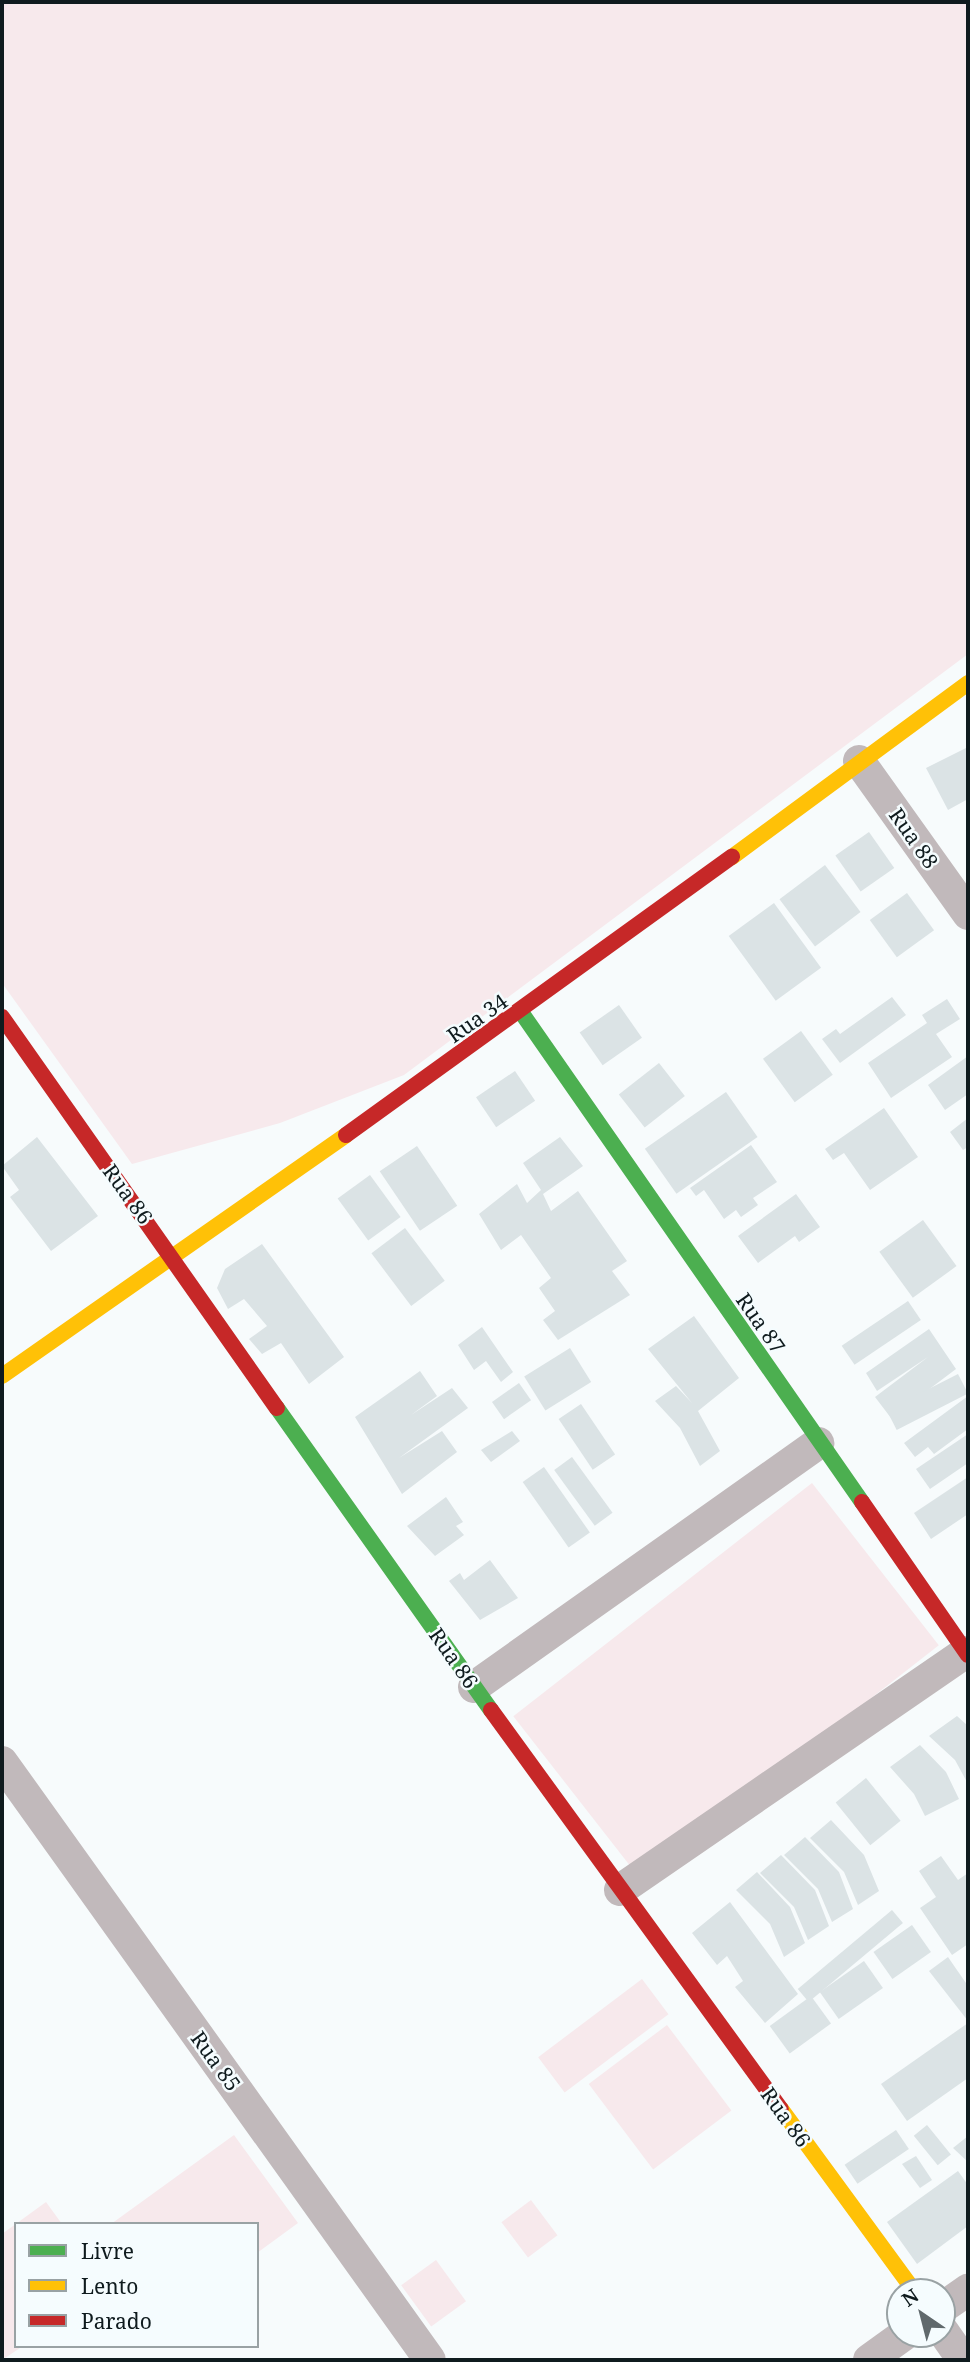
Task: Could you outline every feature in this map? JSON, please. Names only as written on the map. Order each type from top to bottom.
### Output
[{"type":"street","name":"Rua 34","points":[[2,1376],[522,1012],[859,761],[966,686]]},
{"type":"street","name":"Rua 88","points":[[859,761],[968,914]]},
{"type":"street","name":"Rua 87","points":[[522,1012],[818,1443],[967,1654]]},
{"type":"street","name":"Rua 86","points":[[2,1017],[474,1687],[905,2278]]},
{"type":"street","points":[[474,1687],[818,1443]]},
{"type":"street","points":[[620,1890],[967,1654]]},
{"type":"street","name":"Rua 85","points":[[2,1762],[430,2360]]},
{"type":"street","points":[[869,2360],[886,2348]]},
{"type":"shaded area","points":[[2,2],[968,2],[968,654],[404,1075],[280,1123],[132,1164],[2,983]]},
{"type":"shaded area","points":[[812,1483],[939,1645],[640,1879],[513,1716]]},
{"type":"shaded area","points":[[642,1979],[668,2014],[565,2092],[538,2057]]},
{"type":"shaded area","points":[[667,2025],[731,2110],[653,2169],[589,2084]]},
{"type":"shaded area","points":[[234,2135],[298,2223],[259,2252],[259,2222],[114,2222]]},
{"type":"shaded area","points":[[531,2200],[557,2235],[528,2257],[501,2222]]},
{"type":"shaded area","points":[[46,2202],[61,2222],[18,2222]]},
{"type":"shaded area","points":[[14,2225],[14,2348],[20,2348],[2,2360],[2,2234]]},
{"type":"shaded area","points":[[436,2260],[466,2301],[431,2327],[401,2285]]},
{"type":"building","points":[[968,747],[968,799],[948,810],[926,768]]},
{"type":"building","points":[[869,832],[894,868],[861,892],[835,856]]},
{"type":"building","points":[[825,865],[861,912],[815,946],[779,899]]},
{"type":"building","points":[[907,893],[934,930],[897,957],[870,920]]},
{"type":"building","points":[[774,903],[821,968],[776,1001],[729,936]]},
{"type":"building","points":[[892,997],[906,1015],[840,1063],[822,1039],[836,1029],[840,1034]]},
{"type":"building","points":[[947,999],[960,1019],[936,1034],[952,1057],[891,1098],[868,1063],[927,1023],[922,1015]]},
{"type":"building","points":[[619,1005],[642,1038],[603,1065],[580,1033]]},
{"type":"building","points":[[801,1031],[833,1075],[795,1102],[763,1059]]},
{"type":"building","points":[[968,1056],[968,1094],[945,1110],[928,1085]]},
{"type":"building","points":[[659,1063],[685,1096],[645,1127],[619,1094]]},
{"type":"building","points":[[515,1071],[535,1101],[496,1127],[476,1097]]},
{"type":"building","points":[[726,1092],[758,1137],[676,1194],[645,1149]]},
{"type":"building","points":[[884,1108],[918,1157],[870,1190],[844,1153],[833,1160],[825,1149]]},
{"type":"building","points":[[968,1118],[968,1147],[963,1150],[950,1132]]},
{"type":"building","points":[[37,1137],[98,1216],[51,1251],[10,1197],[19,1190],[2,1166]]},
{"type":"building","points":[[560,1137],[583,1166],[543,1194],[551,1211],[578,1191],[627,1261],[612,1271],[630,1295],[558,1340],[543,1320],[555,1311],[539,1288],[551,1278],[521,1235],[501,1250],[479,1214],[517,1184],[527,1203],[541,1190],[523,1163]]},
{"type":"building","points":[[751,1145],[777,1182],[753,1198],[758,1205],[741,1217],[736,1210],[724,1219],[704,1190],[696,1196],[690,1188]]},
{"type":"building","points":[[417,1146],[457,1206],[420,1231],[380,1171]]},
{"type":"building","points":[[370,1175],[401,1217],[368,1241],[338,1199]]},
{"type":"building","points":[[796,1194],[820,1227],[799,1242],[795,1236],[758,1263],[738,1236]]},
{"type":"building","points":[[923,1220],[957,1266],[913,1298],[879,1252]]},
{"type":"building","points":[[405,1228],[445,1281],[411,1306],[371,1253]]},
{"type":"building","points":[[262,1244],[344,1357],[309,1384],[281,1343],[262,1354],[249,1339],[267,1326],[244,1299],[228,1309],[217,1288],[225,1269]]},
{"type":"building","points":[[908,1301],[921,1320],[855,1365],[842,1346]]},
{"type":"building","points":[[694,1316],[739,1378],[698,1411],[720,1451],[700,1466],[680,1428],[655,1401],[676,1386],[692,1403],[648,1349]]},
{"type":"building","points":[[482,1327],[513,1372],[501,1382],[486,1361],[474,1370],[458,1345]]},
{"type":"building","points":[[929,1329],[956,1369],[891,1418],[875,1397],[928,1357],[877,1391],[866,1373]]},
{"type":"building","points":[[570,1348],[591,1382],[545,1411],[524,1377]]},
{"type":"building","points":[[420,1371],[437,1396],[411,1415],[452,1388],[468,1408],[399,1458],[442,1431],[457,1452],[402,1494],[355,1417]]},
{"type":"building","points":[[958,1374],[968,1394],[897,1430],[887,1410]]},
{"type":"building","points":[[519,1383],[531,1400],[504,1419],[492,1402]]},
{"type":"building","points":[[968,1396],[968,1429],[934,1454],[928,1447],[915,1457],[904,1443]]},
{"type":"building","points":[[581,1404],[615,1455],[593,1470],[559,1419]]},
{"type":"building","points":[[512,1431],[520,1441],[491,1462],[481,1450]]},
{"type":"building","points":[[968,1434],[968,1463],[930,1489],[916,1469]]},
{"type":"building","points":[[572,1457],[613,1513],[595,1526],[554,1470]]},
{"type":"building","points":[[544,1467],[590,1533],[569,1547],[523,1482]]},
{"type":"building","points":[[968,1477],[968,1514],[931,1539],[914,1513]]},
{"type":"building","points":[[446,1497],[463,1522],[456,1526],[464,1535],[435,1556],[407,1526]]},
{"type":"building","points":[[490,1560],[518,1598],[480,1620],[449,1581],[460,1573],[464,1580]]},
{"type":"building","points":[[957,1716],[968,1726],[968,1784],[955,1760],[929,1736]]},
{"type":"building","points":[[920,1745],[946,1772],[959,1799],[925,1816],[914,1794],[890,1767]]},
{"type":"building","points":[[866,1778],[901,1821],[870,1845],[836,1803]]},
{"type":"building","points":[[831,1820],[864,1855],[879,1891],[858,1905],[844,1872],[810,1838]]},
{"type":"building","points":[[805,1837],[839,1872],[853,1909],[832,1922],[818,1889],[784,1855]]},
{"type":"building","points":[[781,1855],[815,1890],[829,1926],[808,1940],[794,1907],[760,1873]]},
{"type":"building","points":[[941,1856],[958,1880],[968,1873],[968,1944],[952,1955],[920,1908],[936,1897],[919,1871]]},
{"type":"building","points":[[757,1872],[790,1907],[805,1943],[784,1957],[770,1924],[736,1890]]},
{"type":"building","points":[[730,1902],[798,1994],[765,2023],[735,1987],[743,1981],[727,1956],[717,1965],[692,1933]]},
{"type":"building","points":[[892,1910],[903,1923],[809,2002],[798,1989]]},
{"type":"building","points":[[912,1925],[931,1952],[892,1979],[873,1952]]},
{"type":"building","points":[[948,1957],[968,1986],[968,2021],[929,1971]]},
{"type":"building","points":[[864,1961],[883,1988],[839,2019],[820,1992]]},
{"type":"building","points":[[811,1996],[831,2024],[790,2053],[770,2026]]},
{"type":"building","points":[[968,2023],[968,2078],[907,2121],[881,2084]]},
{"type":"building","points":[[927,2125],[951,2155],[938,2165],[914,2136]]},
{"type":"building","points":[[896,2130],[909,2149],[857,2184],[845,2165]]},
{"type":"building","points":[[968,2136],[968,2162],[953,2148]]},
{"type":"building","points":[[916,2156],[932,2180],[920,2188],[902,2164]]},
{"type":"building","points":[[958,2171],[968,2185],[968,2226],[917,2264],[887,2222]]},
{"type":"traffic: fast","points":[[521,1012],[862,1502]]},
{"type":"traffic: fast","points":[[277,1408],[491,1710]]},
{"type":"traffic: slow","points":[[732,857],[968,683]]},
{"type":"traffic: slow","points":[[2,1376],[346,1135]]},
{"type":"traffic: slow","points":[[781,2109],[905,2278]]},
{"type":"traffic: jam","points":[[346,1135],[732,857]]},
{"type":"traffic: jam","points":[[2,1017],[277,1408]]},
{"type":"traffic: jam","points":[[862,1502],[968,1655]]},
{"type":"traffic: jam","points":[[491,1710],[781,2109]]}]
